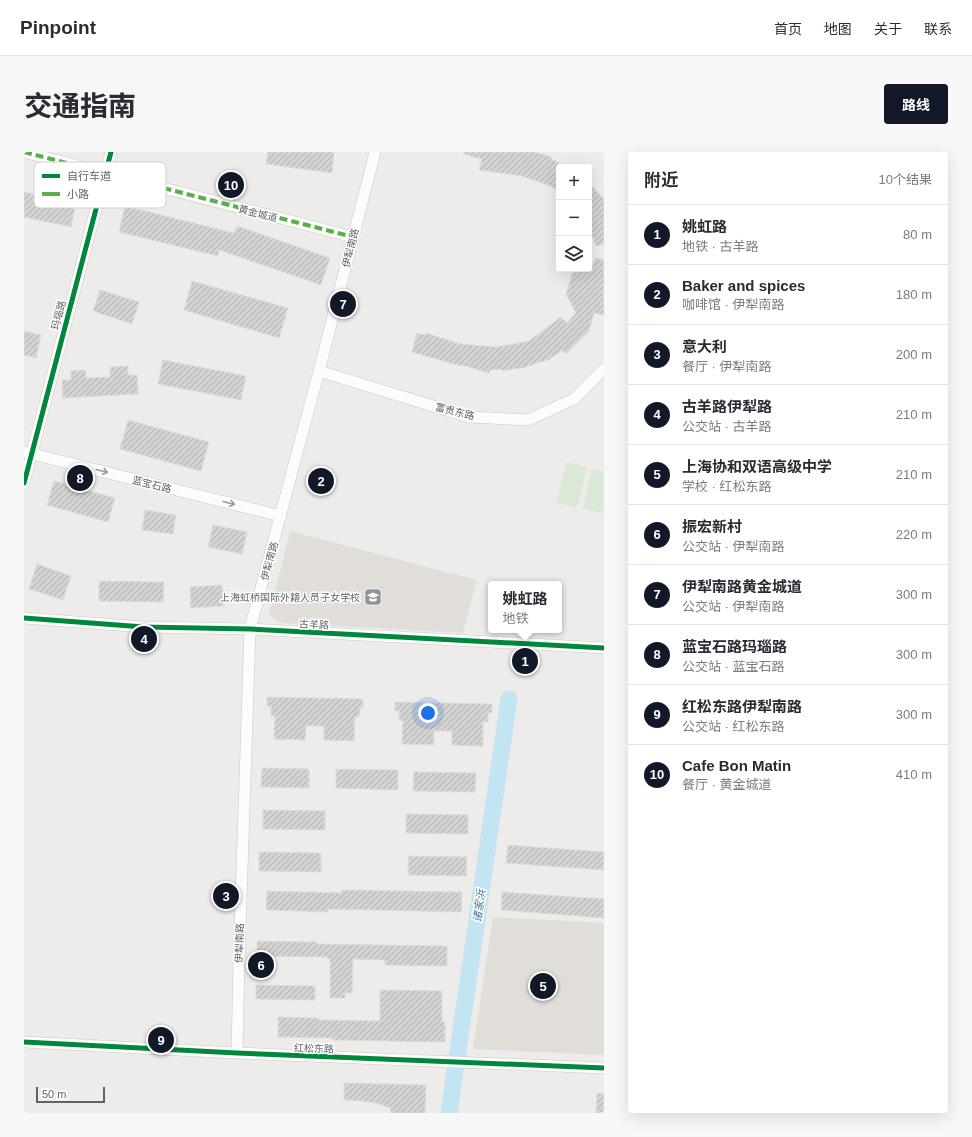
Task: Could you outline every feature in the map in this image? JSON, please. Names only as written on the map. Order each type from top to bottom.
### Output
[{"type":"street","name":"黄金城道","points":[[24,152],[61,162]]},
{"type":"street","name":"玛瑙路","points":[[108,162],[111,152]]},
{"type":"street","name":"伊犁南路","points":[[237,1053],[238,960],[250,629],[319,371],[375,152]]},
{"type":"street","name":"黄金城道","points":[[166,189],[353,237]]},
{"type":"street","name":"玛瑙路","points":[[24,483],[28,452],[96,208]]},
{"type":"street","name":"富贵东路","points":[[319,371],[469,417],[528,420],[574,399],[604,369]]},
{"type":"street","name":"蓝宝石路","points":[[28,452],[281,516]]},
{"type":"street","name":"古羊路","points":[[24,618],[144,627],[250,629],[604,648]]},
{"type":"street","name":"红松东路","points":[[24,1042],[237,1053],[604,1068]]},
{"type":"shaded area","name":"上海虹桥国际外籍人员子女学校","points":[[290,531],[477,580],[463,633],[282,623],[269,615]]},
{"type":"shaded area","points":[[493,917],[604,923],[604,1055],[473,1049]]},
{"type":"green space","points":[[567,462],[587,467],[577,508],[556,503]]},
{"type":"green space","points":[[592,469],[604,472],[604,507],[602,513],[583,508]]},
{"type":"building","points":[[268,152],[334,152],[332,173],[266,164]]},
{"type":"building","points":[[464,152],[534,152],[552,157],[551,159],[559,163],[556,164],[556,190],[553,187],[522,176],[479,170],[482,159],[464,154]]},
{"type":"building","points":[[592,186],[604,199],[604,244],[596,246],[593,237]]},
{"type":"building","points":[[24,192],[34,194],[34,208],[75,208],[71,227],[24,217]]},
{"type":"building","points":[[125,208],[133,208],[234,233],[237,226],[330,258],[321,285],[219,250],[218,256],[119,232]]},
{"type":"building","points":[[595,258],[604,260],[604,315],[594,313],[589,331],[566,354],[562,350],[550,358],[551,359],[523,368],[502,371],[502,369],[490,370],[489,373],[412,352],[417,333],[425,335],[426,333],[460,344],[497,347],[529,341],[561,317],[567,323],[576,313],[566,294],[572,274],[576,272],[592,272]]},
{"type":"building","points":[[192,281],[288,308],[279,338],[184,310]]},
{"type":"building","points":[[100,290],[139,302],[132,324],[93,311]]},
{"type":"building","points":[[24,331],[41,335],[36,358],[24,355]]},
{"type":"building","points":[[163,360],[246,376],[241,400],[158,384]]},
{"type":"building","points":[[128,366],[128,375],[137,375],[138,394],[63,398],[62,380],[71,380],[71,371],[85,370],[86,378],[110,377],[110,367]]},
{"type":"building","points":[[128,420],[209,442],[201,471],[120,449]]},
{"type":"building","points":[[54,481],[115,498],[108,522],[47,505]]},
{"type":"building","points":[[145,510],[176,515],[173,534],[142,530]]},
{"type":"building","points":[[213,525],[247,532],[242,554],[208,547]]},
{"type":"building","points":[[37,564],[71,576],[63,600],[29,589]]},
{"type":"building","points":[[99,581],[164,582],[163,602],[99,601]]},
{"type":"building","points":[[222,585],[224,606],[191,608],[190,587]]},
{"type":"building","points":[[267,697],[363,699],[363,708],[360,708],[359,717],[355,717],[354,741],[324,740],[324,726],[306,726],[305,740],[274,739],[275,716],[271,716],[271,706],[267,706]]},
{"type":"building","points":[[395,702],[492,704],[492,713],[488,713],[488,722],[483,722],[483,746],[452,745],[452,731],[434,731],[434,745],[402,744],[403,721],[399,720],[399,711],[395,711]]},
{"type":"building","points":[[262,768],[309,769],[309,788],[261,787]]},
{"type":"building","points":[[336,769],[398,770],[398,790],[336,788]]},
{"type":"building","points":[[414,772],[476,773],[475,792],[413,791]]},
{"type":"building","points":[[263,810],[325,811],[325,830],[263,829]]},
{"type":"building","points":[[406,814],[468,815],[468,834],[406,833]]},
{"type":"building","points":[[508,845],[604,852],[604,870],[506,863]]},
{"type":"building","points":[[259,852],[321,853],[321,872],[259,871]]},
{"type":"building","points":[[409,856],[467,857],[466,876],[408,875]]},
{"type":"building","points":[[342,890],[462,892],[461,912],[328,909],[328,912],[266,910],[267,891],[342,893]]},
{"type":"building","points":[[502,892],[604,899],[604,918],[501,910]]},
{"type":"building","points":[[257,941],[317,942],[317,944],[447,946],[447,966],[385,965],[385,960],[353,959],[352,993],[345,993],[345,998],[330,998],[330,959],[328,959],[328,957],[257,956]]},
{"type":"building","points":[[256,985],[315,986],[315,1000],[256,999]]},
{"type":"building","points":[[380,990],[442,991],[442,1022],[445,1022],[445,1042],[332,1040],[332,1038],[278,1037],[278,1017],[319,1018],[319,1020],[380,1021]]},
{"type":"building","points":[[344,1083],[426,1085],[425,1113],[391,1113],[390,1108],[376,1103],[344,1100]]},
{"type":"building","points":[[597,1093],[604,1094],[604,1113],[596,1113]]},
{"type":"waterway","name":"诸家浜","points":[[449,1113],[509,699]]},
{"type":"marked path","points":[[24,152],[63,162]]},
{"type":"marked path","points":[[166,189],[353,237]]},
{"type":"cycle path","points":[[108,162],[111,152]]},
{"type":"cycle path","points":[[24,483],[96,208]]},
{"type":"cycle path","points":[[24,618],[144,627],[250,629],[604,648]]},
{"type":"cycle path","points":[[24,1042],[237,1053],[604,1068]]},
{"type":"place","name":"Cafe Bon Matin","points":[[231,185]]},
{"type":"place","name":"伊犁南路黄金城道","points":[[343,304]]},
{"type":"place","name":"蓝宝石路玛瑙路","points":[[80,478]]},
{"type":"place","name":"Baker and spices","points":[[321,481]]},
{"type":"place","name":"上海虹桥国际外籍人员子女学校","points":[[373,597]]},
{"type":"place","name":"古羊路伊犁路","points":[[144,639]]},
{"type":"place","name":"姚虹路","points":[[525,661]]},
{"type":"place","name":"意大利","points":[[226,896]]},
{"type":"place","name":"振宏新村","points":[[261,965]]},
{"type":"place","name":"上海协和双语高级中学","points":[[543,986]]},
{"type":"place","name":"红松东路伊犁南路","points":[[161,1040]]}]
